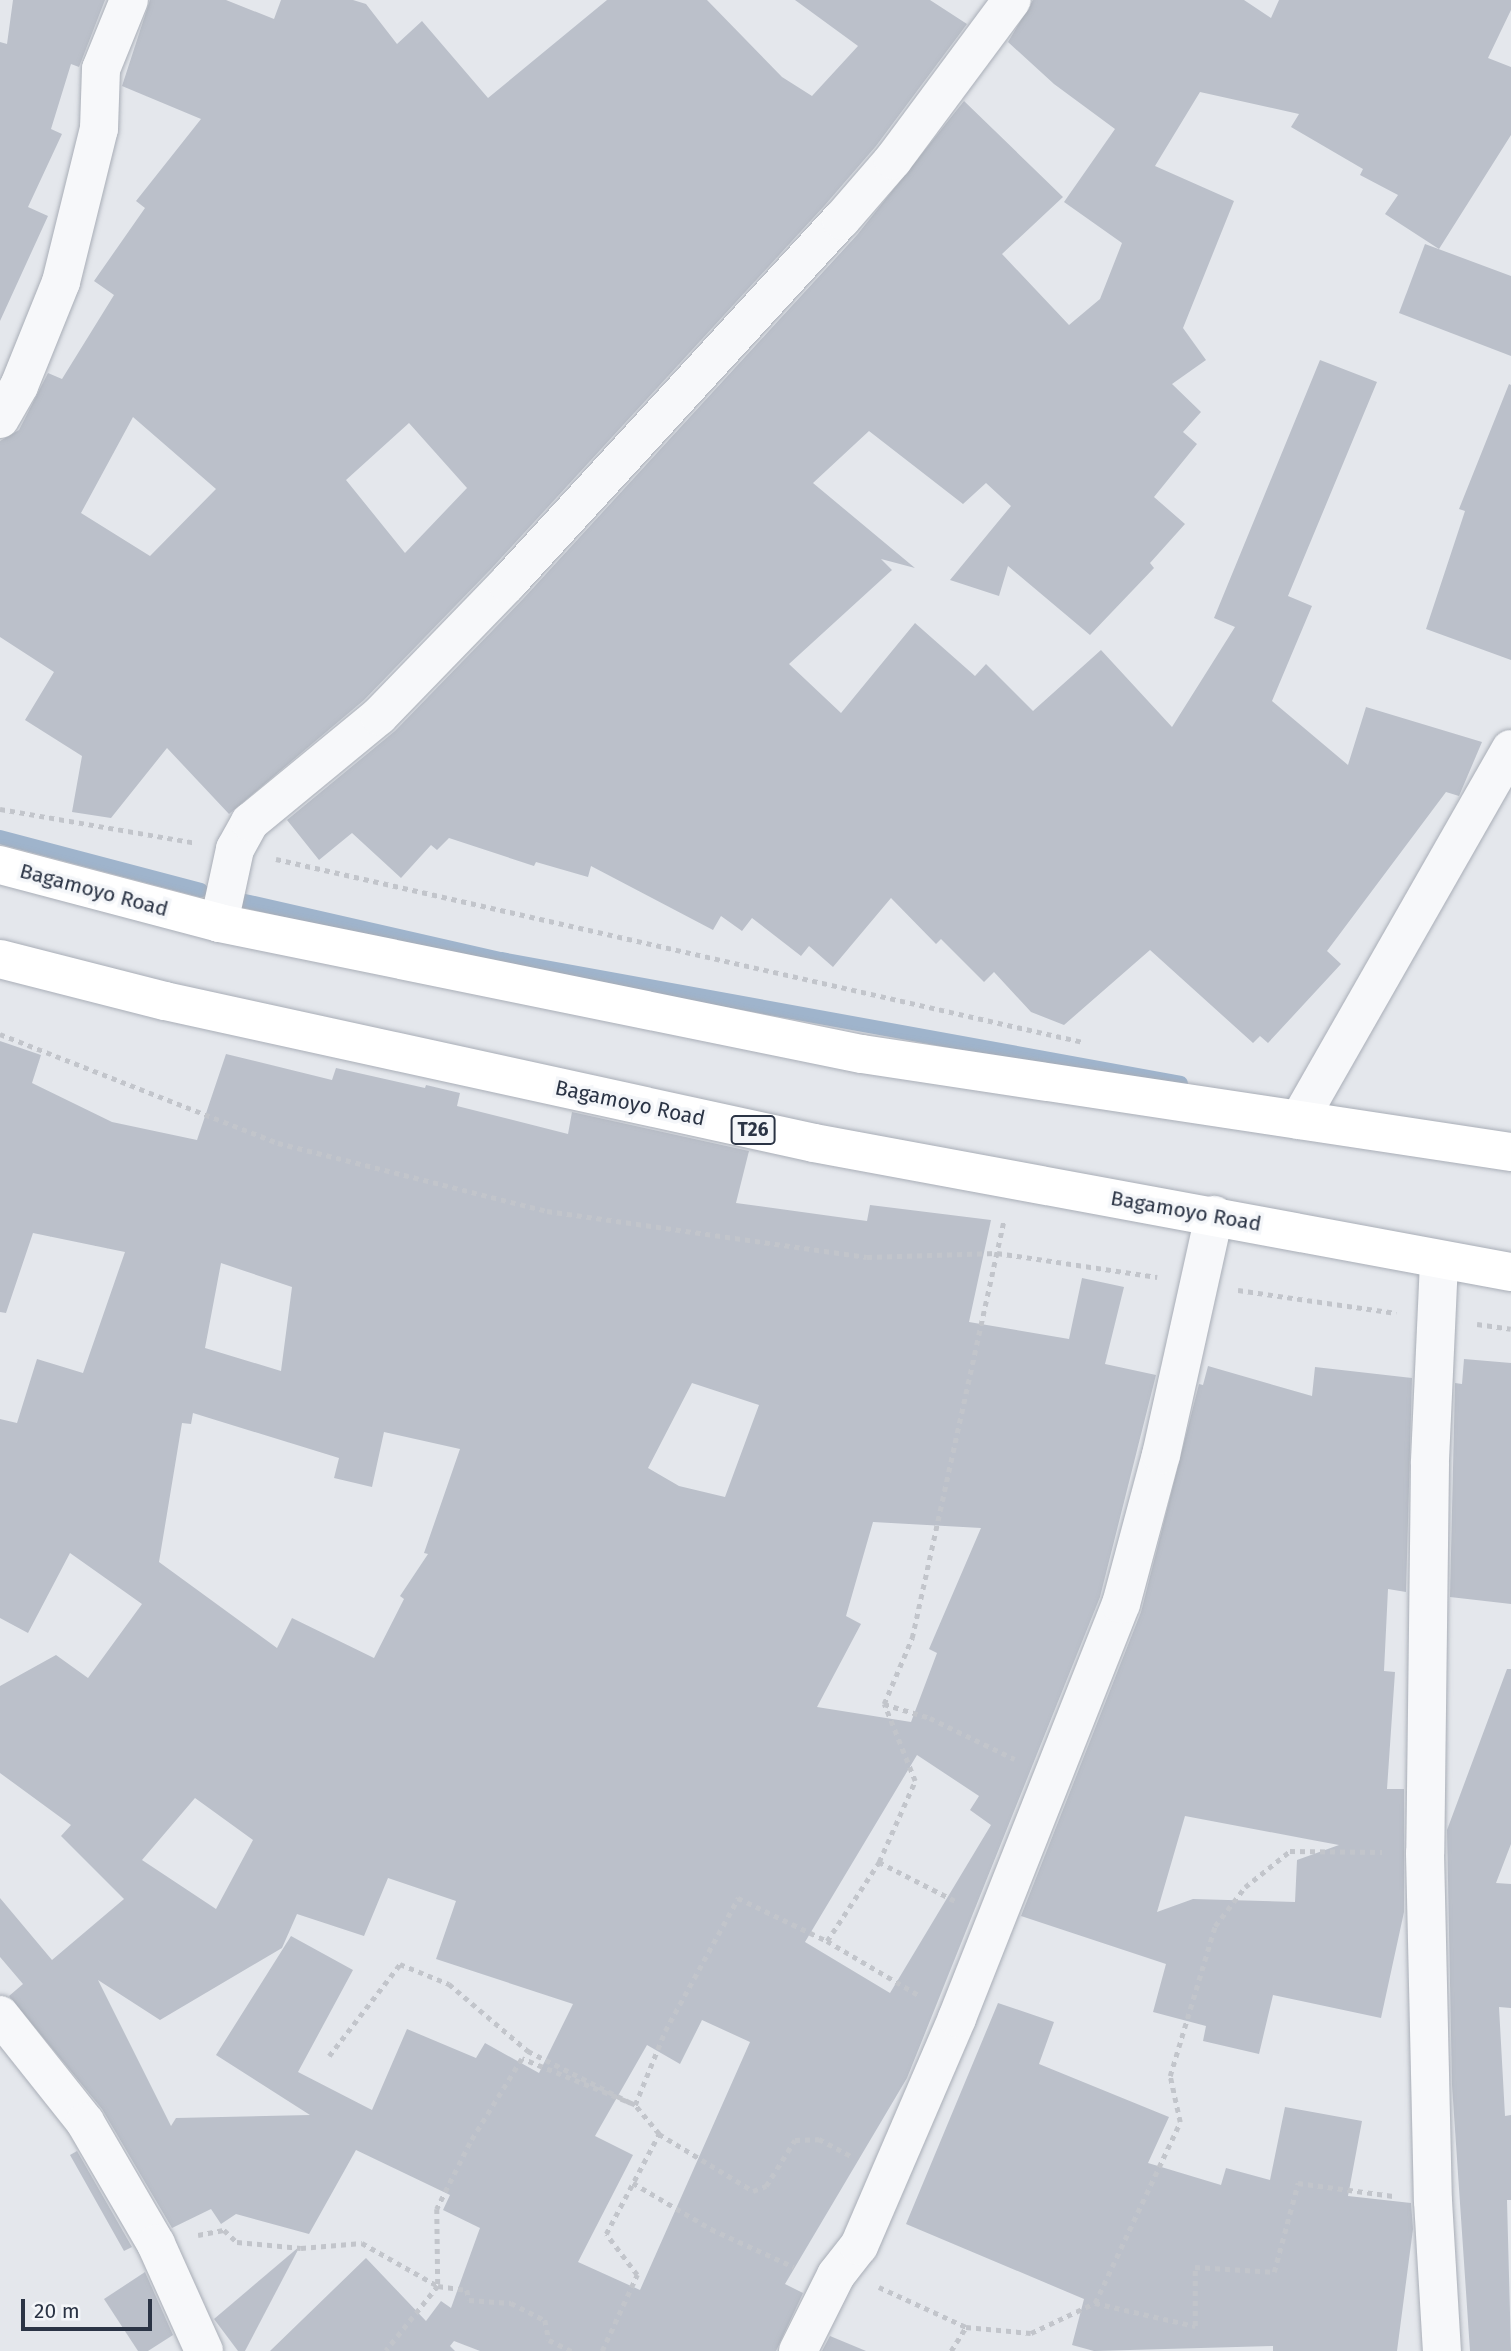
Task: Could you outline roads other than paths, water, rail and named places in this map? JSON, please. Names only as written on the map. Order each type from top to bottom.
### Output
[{"type":"highway","name":"Bagamoyo Road","points":[[0,865],[219,923],[862,1054],[1511,1152]]},
{"type":"highway","name":"Bagamoyo Road","points":[[0,959],[165,1001],[814,1143],[1214,1215],[1440,1262],[1511,1272]]},
{"type":"street","points":[[0,419],[19,386],[61,282],[99,129],[101,69],[129,0]]},
{"type":"street","points":[[219,923],[235,849],[250,822],[379,716],[489,603],[841,220],[893,160],[1012,0]]},
{"type":"street","points":[[1299,1120],[1511,749]]},
{"type":"street","points":[[798,2351],[836,2275],[859,2246],[957,2018],[1121,1604],[1161,1455],[1214,1215]]},
{"type":"street","points":[[1440,1262],[1430,1464],[1425,1853],[1433,2201],[1442,2351]]},
{"type":"street","points":[[0,2015],[85,2122],[156,2244],[204,2351]]},
{"type":"waterway","points":[[0,837],[201,890]]},
{"type":"waterway","points":[[245,901],[501,959],[1181,1083]]}]
